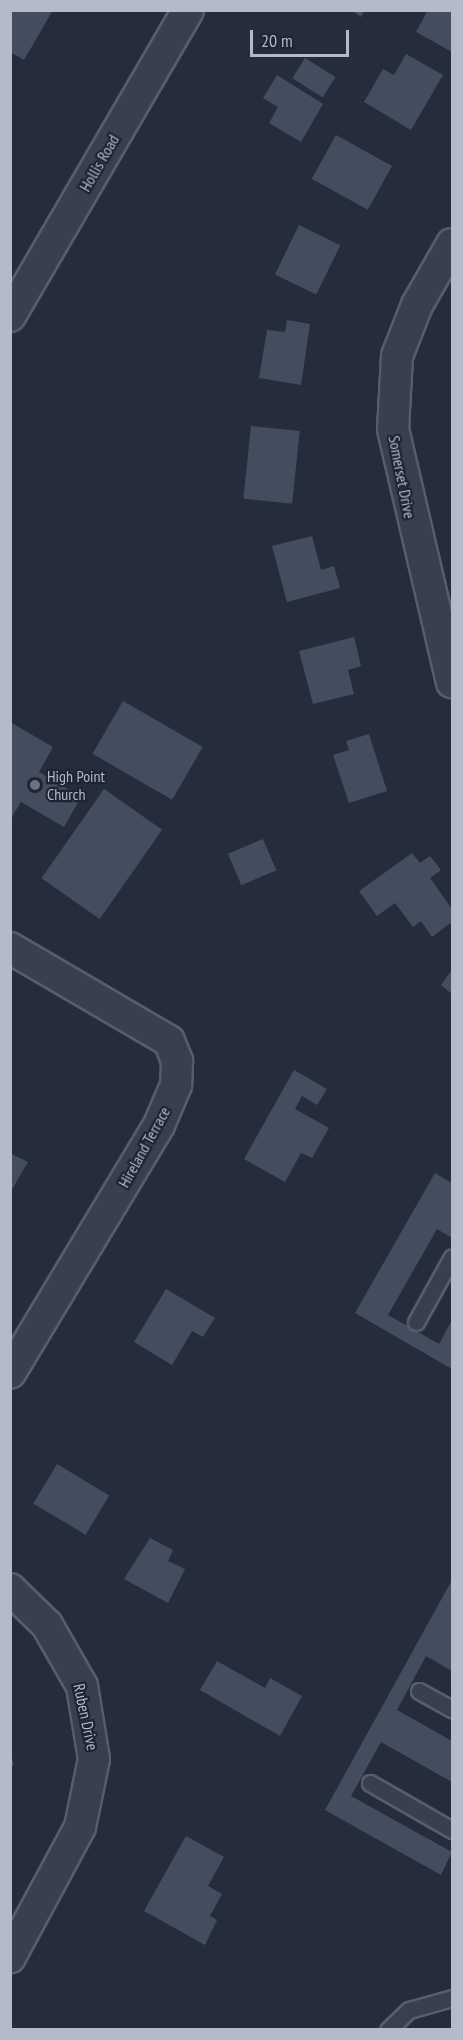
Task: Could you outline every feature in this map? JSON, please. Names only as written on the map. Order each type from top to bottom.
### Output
[{"type":"street","name":"Hollis Road","points":[[10,316],[188,10]]},
{"type":"street","name":"Somerset Drive","points":[[453,244],[417,305],[397,356],[393,429],[453,682]]},
{"type":"street","name":"Hireland Terrace","points":[[10,948],[169,1041],[177,1061],[176,1085],[159,1125],[10,1374]]},
{"type":"street","name":"Ruben Drive","points":[[10,1589],[47,1625],[82,1686],[94,1759],[80,1827],[10,1957]]},
{"type":"lane","points":[[416,1323],[453,1257]]},
{"type":"lane","points":[[419,1691],[453,1709]]},
{"type":"lane","points":[[370,1783],[453,1830]]},
{"type":"lane","points":[[388,2030],[408,2010],[453,1998]]},
{"type":"building","points":[[10,10],[53,10],[24,60],[10,52]]},
{"type":"building","points":[[351,10],[365,10],[361,17]]},
{"type":"building","points":[[428,10],[452,10],[452,52],[416,32]]},
{"type":"building","points":[[406,54],[443,75],[411,130],[364,102],[383,69],[394,75]]},
{"type":"building","points":[[305,58],[336,77],[323,97],[292,78]]},
{"type":"building","points":[[277,75],[323,104],[301,142],[269,123],[278,107],[263,98]]},
{"type":"building","points":[[336,135],[392,166],[368,210],[312,179]]},
{"type":"building","points":[[299,225],[340,245],[316,295],[275,274]]},
{"type":"building","points":[[287,320],[310,324],[301,385],[259,378],[267,330],[285,332]]},
{"type":"building","points":[[251,426],[300,431],[292,504],[243,499]]},
{"type":"building","points":[[312,536],[321,570],[334,566],[340,588],[287,602],[272,546]]},
{"type":"building","points":[[354,637],[361,666],[348,670],[354,694],[313,704],[299,651]]},
{"type":"building","points":[[123,701],[203,747],[172,800],[92,754]]},
{"type":"building","name":"High Point Church","points":[[10,722],[53,747],[39,772],[81,797],[64,827],[21,802],[10,820]]},
{"type":"building","points":[[369,734],[387,791],[349,803],[333,755],[349,750],[346,741]]},
{"type":"building","points":[[104,789],[162,830],[100,919],[41,878]]},
{"type":"building","points":[[263,839],[276,870],[241,885],[228,854]]},
{"type":"building","points":[[412,853],[420,863],[430,856],[441,870],[430,878],[452,909],[452,922],[432,937],[421,921],[413,927],[395,903],[377,916],[359,891]]},
{"type":"building","points":[[452,970],[452,994],[441,985]]},
{"type":"building","points":[[294,1070],[327,1089],[317,1105],[302,1096],[295,1109],[329,1128],[312,1158],[301,1153],[285,1182],[244,1159]]},
{"type":"building","points":[[10,1153],[28,1162],[10,1193]]},
{"type":"building","points":[[435,1173],[452,1183],[452,1238],[437,1229],[388,1315],[439,1344],[452,1320],[452,1369],[355,1313]]},
{"type":"building","points":[[166,1289],[215,1318],[203,1337],[192,1331],[172,1365],[134,1342]]},
{"type":"building","points":[[57,1464],[109,1495],[86,1535],[33,1503]]},
{"type":"building","points":[[150,1538],[173,1550],[168,1561],[185,1569],[168,1603],[124,1579]]},
{"type":"building","points":[[452,1580],[452,1671],[426,1656],[397,1710],[452,1741],[452,1782],[381,1742],[351,1796],[452,1852],[441,1875],[325,1810]]},
{"type":"building","points":[[217,1661],[265,1688],[270,1678],[302,1696],[280,1736],[200,1690]]},
{"type":"building","points":[[10,1754],[14,1764],[10,1770]]},
{"type":"building","points":[[186,1836],[224,1857],[208,1886],[222,1894],[210,1916],[217,1920],[205,1945],[144,1911]]},
{"type":"place","name":"High Point Church","points":[[35,785]]}]
